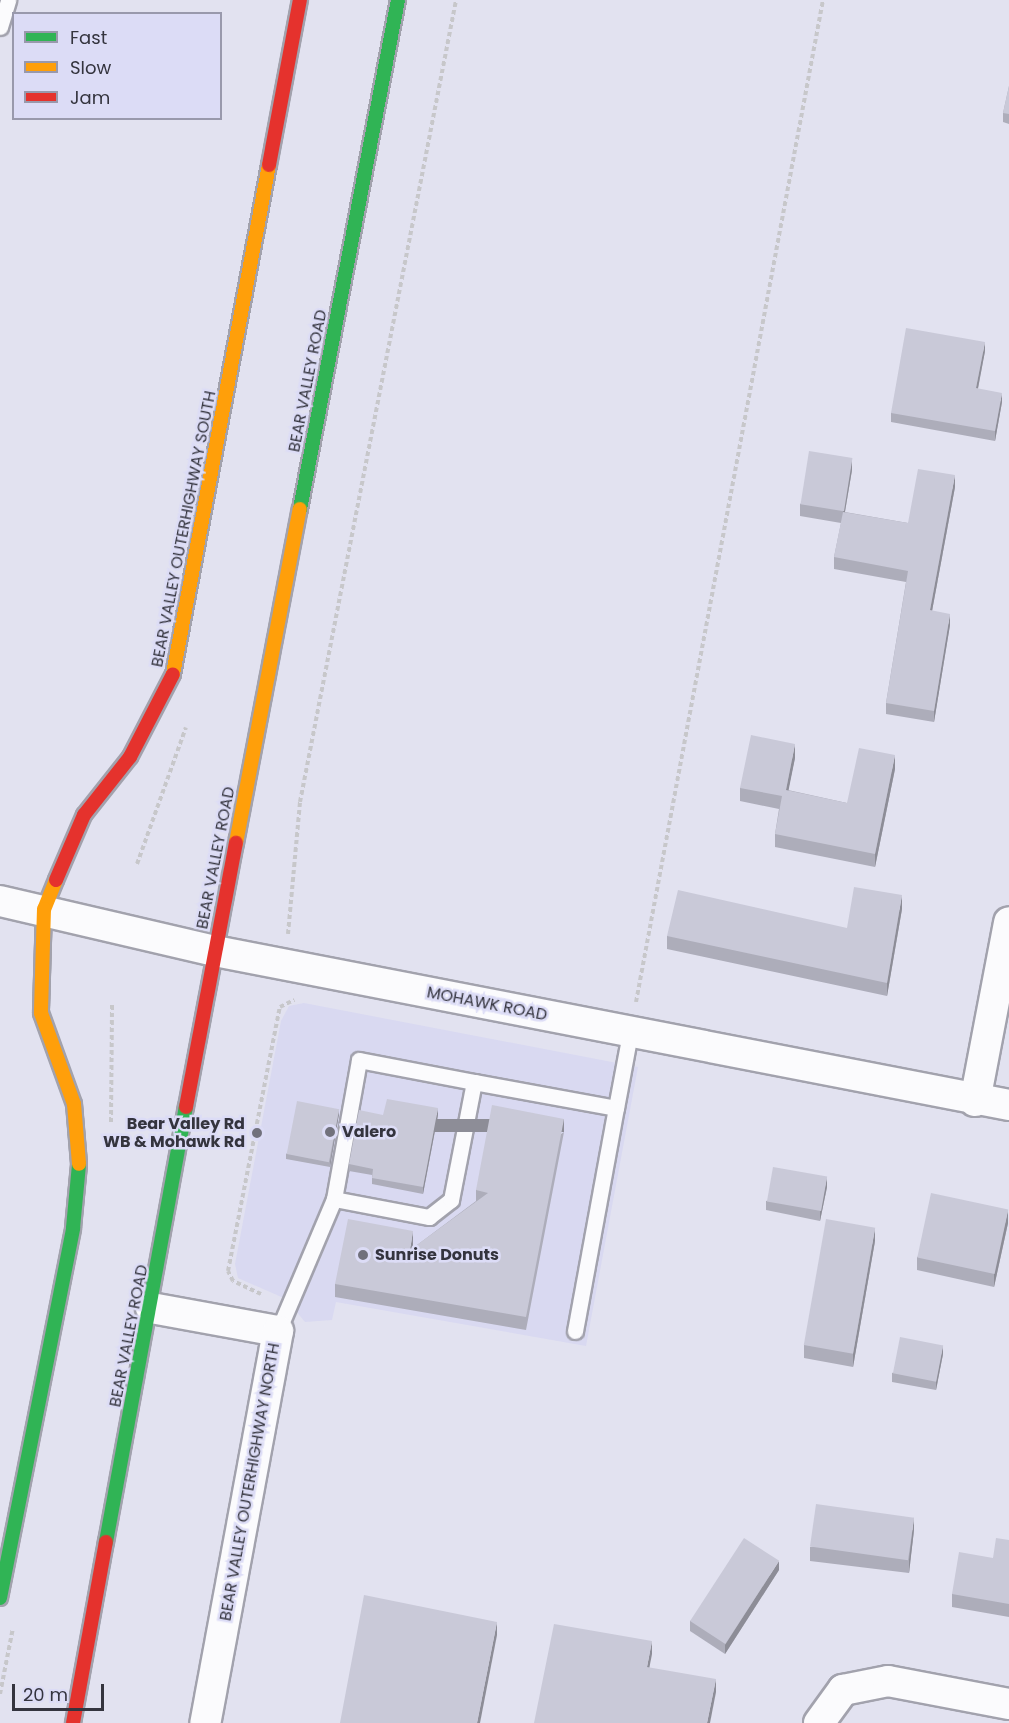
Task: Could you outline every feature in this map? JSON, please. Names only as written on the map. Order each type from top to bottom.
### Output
[{"type":"main road","name":"BEAR VALLEY OUTERHIGHWAY SOUTH","points":[[0,1598],[73,1227],[80,1157],[74,1104],[41,1013],[44,909],[84,815],[130,757],[172,681],[300,0]]},
{"type":"main road","name":"BEAR VALLEY ROAD","points":[[73,1723],[152,1308],[215,951],[398,0]]},
{"type":"street","name":"MOHAWK ROAD","points":[[0,901],[44,909],[215,951],[631,1014],[975,1101],[1009,1105]]},
{"type":"street","points":[[975,1101],[1009,922]]},
{"type":"street","name":"BEAR VALLEY OUTERHIGHWAY NORTH","points":[[152,1308],[278,1331],[205,1723]]},
{"type":"street","points":[[819,1723],[843,1690],[888,1681],[1009,1704]]},
{"type":"lane","points":[[0,27],[8,0]]},
{"type":"lane","points":[[576,1331],[631,1014]]},
{"type":"lane","points":[[278,1331],[334,1199],[359,1060],[616,1108]]},
{"type":"lane","points":[[334,1199],[429,1217],[452,1200],[474,1082]]},
{"type":"path","points":[[292,940],[286,921],[300,802],[456,0]]},
{"type":"path","points":[[631,1014],[823,0]]},
{"type":"shaded area","points":[[304,1003],[638,1067],[586,1346],[336,1302],[332,1320],[305,1322],[286,1299],[238,1278],[235,1264],[281,1021],[289,1006]]},
{"type":"building","points":[[1009,86],[1009,114],[1003,113]]},
{"type":"building","points":[[906,328],[985,342],[976,388],[1002,393],[995,431],[891,413]]},
{"type":"building","points":[[809,451],[852,458],[844,511],[801,504]]},
{"type":"building","points":[[918,469],[955,475],[930,610],[950,614],[934,711],[886,703],[908,571],[834,557],[843,512],[908,523]]},
{"type":"building","points":[[751,735],[795,744],[786,790],[847,803],[859,748],[895,755],[875,854],[775,834],[782,796],[740,788]]},
{"type":"building","points":[[854,887],[902,895],[887,983],[667,936],[678,890],[847,928]]},
{"type":"building","points":[[387,1099],[438,1108],[423,1187],[372,1178],[373,1169],[349,1164],[359,1110],[383,1115]]},
{"type":"building","points":[[297,1101],[339,1109],[329,1162],[287,1154]]},
{"type":"building","points":[[492,1105],[564,1119],[526,1317],[335,1284],[348,1219],[413,1231],[410,1250],[488,1193],[476,1190]]},
{"type":"building","points":[[773,1167],[827,1177],[821,1211],[767,1201]]},
{"type":"building","points":[[931,1193],[1008,1209],[995,1274],[917,1258]]},
{"type":"building","points":[[826,1219],[875,1228],[853,1354],[804,1345]]},
{"type":"building","points":[[900,1337],[943,1345],[936,1382],[893,1373]]},
{"type":"building","points":[[816,1504],[914,1518],[908,1560],[810,1547]]},
{"type":"building","points":[[744,1538],[779,1561],[725,1644],[690,1621]]},
{"type":"building","points":[[996,1538],[1009,1540],[1009,1604],[952,1594],[959,1552],[993,1558]]},
{"type":"building","points":[[364,1595],[497,1622],[477,1723],[340,1723]]},
{"type":"building","points":[[554,1624],[652,1641],[647,1667],[716,1679],[707,1723],[534,1723]]},
{"type":"traffic: fast","points":[[300,509],[398,0]]},
{"type":"traffic: fast","points":[[106,1542],[186,1107]]},
{"type":"traffic: fast","points":[[0,1598],[73,1228],[79,1164]]},
{"type":"traffic: slow","points":[[173,674],[269,165]]},
{"type":"traffic: slow","points":[[236,843],[300,509]]},
{"type":"traffic: slow","points":[[56,880],[44,909],[41,1013],[74,1104],[79,1164]]},
{"type":"traffic: jam","points":[[269,165],[300,0]]},
{"type":"traffic: jam","points":[[56,880],[84,815],[130,757],[173,674]]},
{"type":"traffic: jam","points":[[186,1107],[236,843]]},
{"type":"traffic: jam","points":[[73,1723],[106,1542]]},
{"type":"place","name":"Valero","points":[[330,1132]]},
{"type":"place","name":"Bear Valley Rd WB & Mohawk Rd","points":[[257,1133]]},
{"type":"place","name":"Sunrise Donuts","points":[[363,1255]]}]
